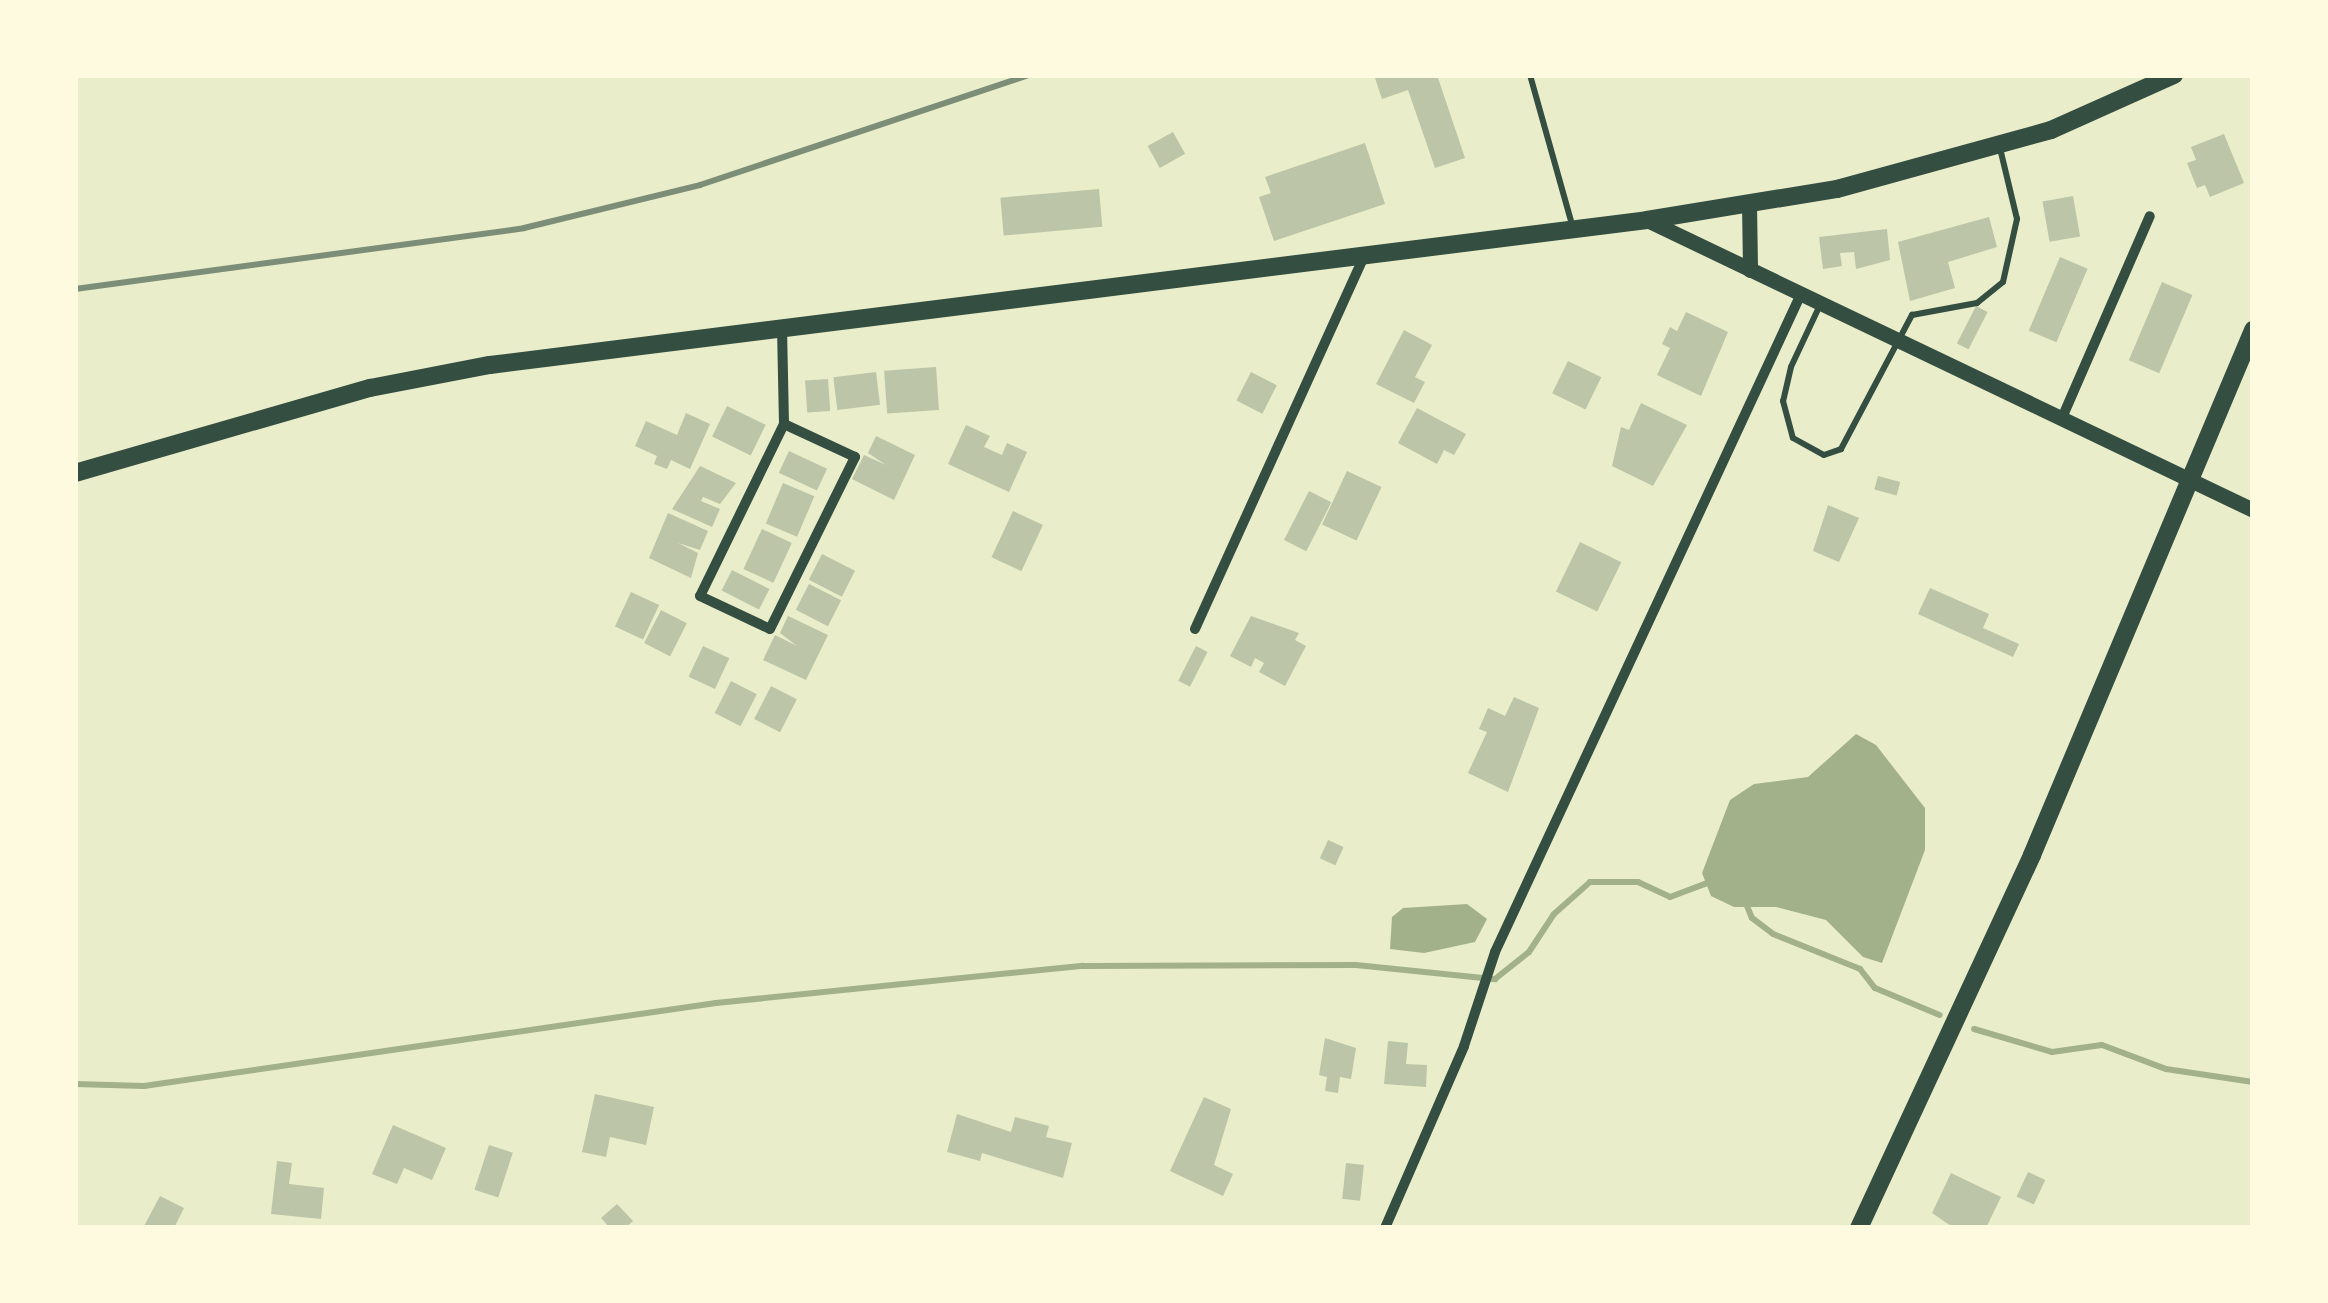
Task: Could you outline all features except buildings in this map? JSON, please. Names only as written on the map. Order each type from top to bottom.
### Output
[{"type":"main road","points":[[75,473],[409,380],[1749,204],[1926,170],[2000,148],[2174,75]]},
{"type":"main road","points":[[1858,1228],[2032,855],[2253,330]]},
{"type":"street","points":[[1749,204],[1750,270]]},
{"type":"street","points":[[2062,418],[2150,216]]},
{"type":"street","points":[[1647,220],[2253,510]]},
{"type":"street","points":[[1195,629],[1364,256]]},
{"type":"street","points":[[1384,1228],[1464,1046],[1495,952],[1801,294]]},
{"type":"street","points":[[782,328],[784,424],[700,596],[770,629],[855,457],[784,424]]},
{"type":"lane","points":[[1530,75],[1574,230]]},
{"type":"lane","points":[[1820,304],[1790,367],[1783,401],[1794,438],[1813,452],[1840,449],[1894,339],[1912,316],[1977,302],[2004,282],[2017,219],[2000,148]]},
{"type":"shaded area","points":[[1856,734],[1876,745],[1925,808],[1925,850],[1882,963],[1863,957],[1826,920],[1776,907],[1734,907],[1711,896],[1702,873],[1730,800],[1754,784],[1808,777]]},
{"type":"shaded area","points":[[1467,904],[1487,919],[1475,942],[1424,953],[1390,949],[1392,917],[1403,908]]},
{"type":"waterway","points":[[75,1084],[144,1086],[716,1003],[1083,966],[1356,965],[1495,979],[1529,952],[1554,914],[1590,882],[1638,882],[1670,897],[1710,882]]},
{"type":"waterway","points":[[1745,901],[1752,918],[1773,934],[1860,969],[1875,988],[1940,1015]]},
{"type":"waterway","points":[[1974,1029],[2052,1052],[2102,1045],[2166,1069],[2253,1082]]},
{"type":"railway","points":[[75,289],[524,228],[700,185],[1028,75]]}]
